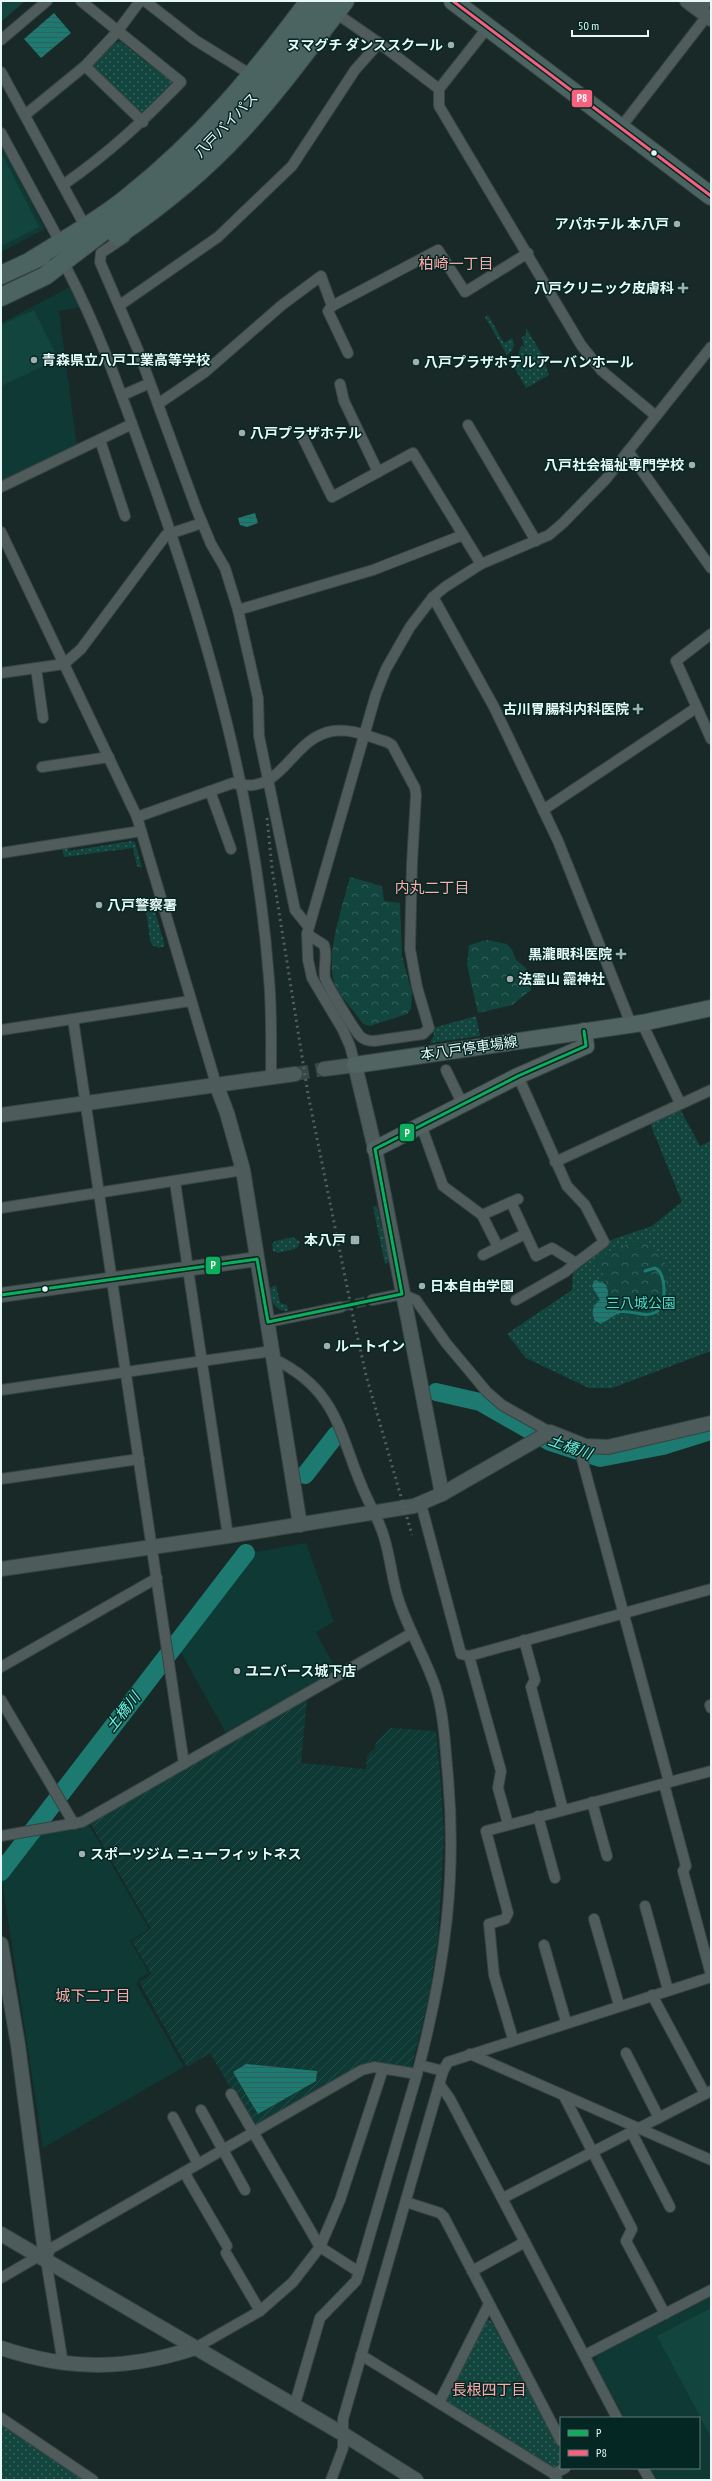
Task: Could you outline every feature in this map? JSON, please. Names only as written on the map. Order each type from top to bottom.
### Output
[{"type":"highway","points":[[32,260],[127,198],[171,162],[214,118],[256,71],[309,1]]},
{"type":"highway","name":"八戸バイパス","points":[[1,297],[44,276],[168,182],[216,139],[260,89],[328,1]]},
{"type":"highway","points":[[453,1],[711,196]]},
{"type":"highway","points":[[44,276],[66,267],[145,217],[201,170],[240,132],[344,9]]},
{"type":"highway","name":"八戸バイパス","points":[[1,275],[32,260],[104,231]]},
{"type":"main road","name":"本八戸停車場線","points":[[355,1064],[636,1024],[711,1008]]},
{"type":"main road","points":[[374,1149],[518,1076],[586,1046],[584,1031]]},
{"type":"street","points":[[1,40],[47,1]]},
{"type":"street","points":[[63,185],[104,156],[143,122],[181,82],[117,32],[81,1]]},
{"type":"street","points":[[25,115],[85,66],[117,32],[140,1]]},
{"type":"street","points":[[145,1],[195,40],[245,71]]},
{"type":"street","points":[[621,127],[706,12],[686,1]]},
{"type":"street","points":[[344,9],[380,43],[439,89]]},
{"type":"street","points":[[488,27],[439,89],[439,106],[528,253],[581,345],[602,371],[656,416]]},
{"type":"street","points":[[120,305],[218,237],[292,166],[355,70],[380,43]]},
{"type":"street","points":[[85,66],[143,122]]},
{"type":"street","points":[[1,72],[85,226]]},
{"type":"street","points":[[1,133],[60,242]]},
{"type":"street","points":[[137,817],[233,783],[247,787],[268,782],[305,745],[318,736],[332,731],[347,730],[392,745],[415,788],[410,949],[428,1031],[423,1034],[374,1041],[369,1041],[359,1035],[328,987],[324,970],[326,951],[324,945],[308,930],[295,910],[268,782],[259,736],[258,698],[238,610],[225,568],[202,523],[120,305],[100,258],[102,253],[123,239],[145,217]]},
{"type":"street","points":[[348,353],[328,311],[332,306],[438,250],[465,292],[528,253]]},
{"type":"street","points":[[66,267],[93,319],[123,395],[171,533],[215,676],[241,786],[266,947],[270,982],[271,1077]]},
{"type":"street","points":[[158,404],[205,372],[282,305],[322,276],[332,306]]},
{"type":"street","points":[[442,1494],[374,1149],[355,1064],[350,1046],[343,1030],[312,978],[308,960],[308,930],[364,735],[386,669],[410,627],[434,597],[481,564],[549,535],[578,509],[656,416],[708,359],[711,347]]},
{"type":"street","points":[[123,395],[150,383]]},
{"type":"street","points":[[340,384],[344,401],[378,472]]},
{"type":"street","points":[[1,487],[132,424]]},
{"type":"street","points":[[468,425],[536,541]]},
{"type":"street","points":[[303,438],[332,497],[413,453],[481,564]]},
{"type":"street","points":[[100,440],[125,516]]},
{"type":"street","points":[[628,451],[711,568]]},
{"type":"street","points":[[1,673],[64,664],[81,649],[166,535],[202,523]]},
{"type":"street","points":[[1,532],[137,817],[190,1001],[216,1084],[227,1113],[243,1170],[300,1525]]},
{"type":"street","points":[[238,610],[373,570],[463,535]]},
{"type":"street","points":[[434,597],[494,707],[558,841],[636,1024],[680,1102]]},
{"type":"street","points":[[711,634],[676,661],[711,739]]},
{"type":"street","points":[[36,668],[43,718]]},
{"type":"street","points":[[543,810],[696,708]]},
{"type":"street","points":[[42,767],[109,757]]},
{"type":"street","points":[[210,791],[231,849]]},
{"type":"street","points":[[1,853],[141,831]]},
{"type":"street","points":[[1,1030],[190,1001]]},
{"type":"street","points":[[73,1019],[184,1764]]},
{"type":"street","points":[[324,1069],[355,1064]]},
{"type":"street","points":[[446,1070],[463,1105]]},
{"type":"street","points":[[1,1116],[216,1084],[295,1074]]},
{"type":"street","points":[[516,1300],[565,1272],[604,1242],[585,1205],[567,1186],[518,1076]]},
{"type":"street","points":[[555,1162],[680,1102],[711,1090]]},
{"type":"street","points":[[421,1125],[443,1186],[482,1215],[498,1247]]},
{"type":"street","points":[[1,1208],[99,1192],[175,1182],[243,1170]]},
{"type":"street","points":[[175,1182],[228,1536]]},
{"type":"street","points":[[482,1215],[515,1201],[525,1234],[536,1256],[552,1248],[576,1263]]},
{"type":"street","points":[[483,1255],[525,1234]]},
{"type":"street","points":[[1,1295],[257,1259]]},
{"type":"street","points":[[372,1300],[402,1294],[416,1300],[446,1343],[487,1392],[502,1405],[550,1432],[585,1446],[608,1447],[711,1423]]},
{"type":"street","points":[[268,1322],[341,1307]]},
{"type":"street","points":[[1,1390],[202,1362],[273,1355],[317,1389],[346,1438],[367,1498],[376,1513],[384,1537],[400,1603],[435,1687],[446,1745],[451,1804],[450,1896],[440,1983],[419,2070],[356,2282],[320,2318],[294,2407]]},
{"type":"street","points":[[1,1569],[300,1525],[421,1504],[442,1494],[550,1432]]},
{"type":"street","points":[[331,2480],[343,2448],[342,2419],[443,2071],[448,2062],[513,2039],[619,2005],[710,1978],[683,1871],[686,1866],[625,1612],[582,1459],[585,1446]]},
{"type":"street","points":[[1,1479],[139,1459]]},
{"type":"street","points":[[421,1504],[461,1654],[469,1656],[711,1589]]},
{"type":"street","points":[[1,1667],[157,1578]]},
{"type":"street","points":[[1,1836],[82,1822],[412,1633]]},
{"type":"street","points":[[524,1640],[535,1680],[531,1687],[563,1810]]},
{"type":"street","points":[[469,1656],[501,1771],[498,1788],[508,1824]]},
{"type":"street","points":[[1,1700],[74,1824]]},
{"type":"street","points":[[513,2039],[494,1975],[489,1924],[505,1919],[508,1913],[486,1831],[711,1771]]},
{"type":"street","points":[[592,1802],[607,1856]]},
{"type":"street","points":[[538,1816],[555,1878]]},
{"type":"street","points":[[645,1906],[668,1990]]},
{"type":"street","points":[[594,1919],[619,2005]]},
{"type":"street","points":[[1,1944],[18,2045],[42,2258],[64,2364]]},
{"type":"street","points":[[544,1945],[566,2022]]},
{"type":"street","points":[[503,2198],[708,2093],[652,1995]]},
{"type":"street","points":[[626,2053],[659,2118]]},
{"type":"street","points":[[470,2054],[564,2096],[636,2131],[711,2160]]},
{"type":"street","points":[[1,2278],[42,2258],[50,2249],[362,2070],[374,2067],[383,2069],[443,2071]]},
{"type":"street","points":[[1,2348],[64,2364],[92,2367],[140,2363],[195,2348],[260,2311],[294,2282],[320,2247],[340,2200],[383,2069]]},
{"type":"street","points":[[440,2085],[450,2099],[503,2198],[616,2417]]},
{"type":"street","points":[[231,2094],[320,2247],[359,2272]]},
{"type":"street","points":[[564,2096],[632,2229],[626,2241],[664,2314]]},
{"type":"street","points":[[201,2110],[245,2190]]},
{"type":"street","points":[[173,2117],[198,2164]]},
{"type":"street","points":[[636,2131],[670,2207]]},
{"type":"street","points":[[184,2172],[260,2311]]},
{"type":"street","points":[[406,2202],[440,2213],[560,2439]]},
{"type":"street","points":[[1,2234],[294,2407],[343,2434],[416,2480]]},
{"type":"street","points":[[472,2271],[525,2242]]},
{"type":"street","points":[[585,2355],[711,2290]]},
{"type":"street","points":[[439,2403],[489,2304]]},
{"type":"street","points":[[361,2355],[555,2477],[564,2469]]},
{"type":"street","points":[[1,2418],[93,2480]]},
{"type":"street","points":[[644,2469],[650,2480]]},
{"type":"shaded area","points":[[54,13],[71,33],[41,58],[24,39]]},
{"type":"shaded area","points":[[1,144],[45,229],[1,252]]},
{"type":"shaded area","name":"青森県立八戸工業高等学校","points":[[72,286],[81,307],[59,311],[77,447],[1,483],[1,323]]},
{"type":"shaded area","points":[[255,513],[258,523],[247,527],[240,525],[238,518]]},
{"type":"shaded area","points":[[595,1280],[605,1284],[608,1291],[607,1308],[617,1310],[617,1314],[601,1324],[595,1321],[593,1315],[593,1309],[600,1300],[592,1286]]},
{"type":"shaded area","points":[[306,1543],[334,1622],[316,1632],[337,1671],[226,1733],[180,1651],[254,1552]]},
{"type":"shaded area","points":[[307,1699],[301,1763],[366,1769],[367,1755],[375,1748],[376,1742],[390,1728],[436,1731],[444,1838],[438,1938],[429,1997],[411,2069],[378,2063],[350,2070],[254,2128],[210,2053],[187,2067],[139,1982],[151,1974],[132,1941],[151,1929],[90,1823]]},
{"type":"shaded area","points":[[89,1825],[149,1929],[130,1941],[149,1973],[138,1980],[137,1985],[184,2067],[43,2148],[2,1880],[35,1834],[80,1829]]},
{"type":"shaded area","points":[[246,2064],[317,2071],[316,2081],[258,2114],[233,2072]]},
{"type":"shaded area","points":[[711,2297],[711,2480],[657,2480],[651,2469],[700,2469],[700,2417],[623,2417],[594,2361],[598,2355]]},
{"type":"green space","points":[[1,1],[25,1],[1,22]]},
{"type":"green space","points":[[120,41],[146,62],[173,79],[174,85],[144,114],[140,115],[92,68],[92,65],[114,43]]},
{"type":"green space","points":[[1,152],[39,227],[1,246]]},
{"type":"green space","points":[[34,310],[58,359],[1,386],[1,325]]},
{"type":"green space","points":[[488,315],[504,343],[512,338],[514,344],[512,351],[507,355],[485,317]]},
{"type":"green space","points":[[526,328],[542,354],[549,375],[526,388],[510,360],[518,356],[521,346],[524,347],[522,337],[526,335]]},
{"type":"green space","points":[[131,841],[135,842],[142,868],[137,866],[133,848],[64,857],[62,848],[68,847],[69,851]]},
{"type":"green space","points":[[350,877],[382,886],[384,901],[400,903],[402,956],[412,993],[411,1009],[407,1014],[370,1026],[363,1024],[346,1002],[337,989],[333,977],[332,964],[335,933]]},
{"type":"green space","points":[[149,899],[152,901],[165,946],[159,948],[152,945],[150,940],[145,903]]},
{"type":"green space","points":[[487,940],[507,944],[512,950],[516,960],[526,968],[531,990],[512,1005],[478,1013],[467,965],[469,945]]},
{"type":"green space","points":[[476,1016],[480,1036],[430,1043],[434,1035],[433,1028]]},
{"type":"green space","name":"三八城公園","points":[[680,1109],[700,1146],[711,1141],[711,1351],[612,1388],[589,1388],[526,1358],[507,1334],[572,1290],[573,1269],[608,1241],[652,1226],[682,1202],[649,1121]]},
{"type":"green space","points":[[377,1206],[389,1259],[388,1263],[385,1264],[373,1207]]},
{"type":"green space","points":[[293,1237],[300,1242],[297,1248],[278,1253],[273,1251],[272,1244],[275,1241]]},
{"type":"green space","points":[[643,1238],[664,1261],[669,1272],[670,1280],[660,1311],[651,1319],[644,1316],[628,1319],[615,1308],[603,1273],[592,1264],[611,1251]]},
{"type":"green space","points":[[276,1285],[280,1303],[287,1305],[288,1311],[283,1311],[276,1307],[272,1300],[270,1288]]},
{"type":"green space","points":[[711,2308],[711,2437],[657,2336]]},
{"type":"green space","points":[[486,2319],[491,2321],[560,2450],[560,2466],[552,2468],[447,2404],[445,2400]]},
{"type":"green space","points":[[1,2422],[87,2480],[1,2480]]},
{"type":"waterway","points":[[617,1312],[623,1311],[647,1315],[660,1309],[664,1297],[662,1276],[655,1268],[645,1271]]},
{"type":"waterway","name":"土橋川","points":[[436,1392],[480,1402],[550,1442],[600,1458],[663,1446],[711,1431]]},
{"type":"waterway","name":"土橋川","points":[[305,1475],[336,1435]]},
{"type":"waterway","name":"土橋川","points":[[1,1872],[246,1553]]},
{"type":"tunnel","points":[[295,1074],[324,1069]]},
{"type":"tunnel","points":[[341,1307],[372,1300]]},
{"type":"railway","points":[[267,818],[272,868],[308,1094],[366,1375],[412,1535]]},
{"type":"transit line","name":"P8","points":[[453,1],[711,196]]},
{"type":"transit line","name":"P","points":[[1,1295],[257,1259],[268,1322],[402,1294],[375,1149],[518,1076],[586,1046],[584,1031]]},
{"type":"place","name":"ヌマグチ ダンススクール","points":[[451,45]]},
{"type":"place","name":"アパホテル 本八戸","points":[[677,224]]},
{"type":"place","name":"八戸クリニック皮膚科","points":[[683,288]]},
{"type":"place","name":"青森県立八戸工業高等学校","points":[[34,360]]},
{"type":"place","name":"八戸プラザホテルアーバンホール","points":[[416,362]]},
{"type":"place","name":"八戸プラザホテル","points":[[242,433]]},
{"type":"place","name":"八戸社会福祉専門学校","points":[[692,465]]},
{"type":"place","name":"古川胃腸科内科医院","points":[[638,709]]},
{"type":"place","name":"八戸警察署","points":[[99,905]]},
{"type":"place","name":"黒瀧眼科医院","points":[[621,954]]},
{"type":"place","name":"法霊山 龗神社","points":[[510,979]]},
{"type":"place","name":"本八戸","points":[[355,1240]]},
{"type":"place","name":"日本自由学園","points":[[422,1286]]},
{"type":"place","name":"ルートイン","points":[[327,1346]]},
{"type":"place","name":"ユニバース城下店","points":[[237,1671]]},
{"type":"place","name":"スポーツジム ニューフィットネス","points":[[82,1854]]},
{"type":"district","name":"柏崎一丁目","points":[[456,264]]},
{"type":"district","name":"内丸二丁目","points":[[432,888]]},
{"type":"district","name":"城下二丁目","points":[[93,1996]]},
{"type":"district","name":"長根四丁目","points":[[489,2390]]}]
